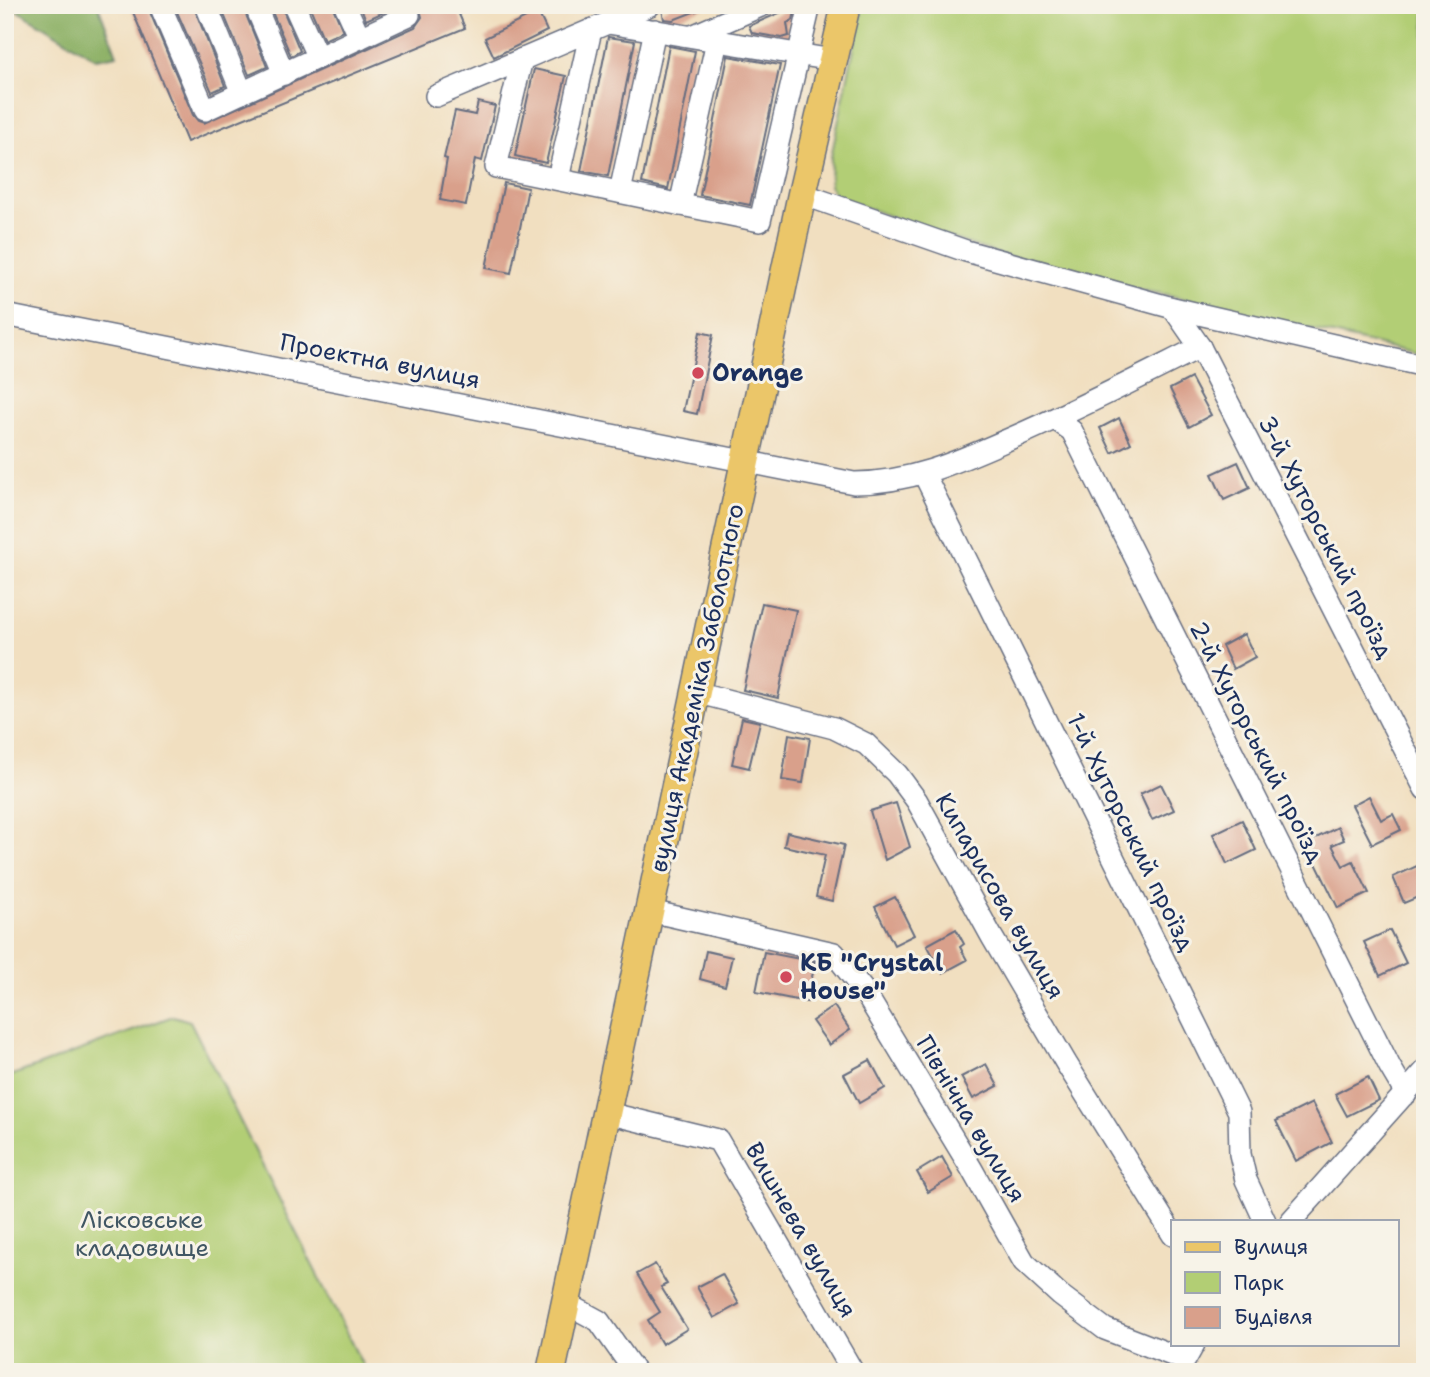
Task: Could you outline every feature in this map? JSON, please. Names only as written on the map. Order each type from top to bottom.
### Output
[{"type":"main road","name":"вулиця Академіка Заболотного","points":[[551,1372],[744,461],[846,5]]},
{"type":"street","points":[[160,5],[205,110],[409,15],[405,5]]},
{"type":"street","points":[[206,5],[242,93]]},
{"type":"street","points":[[255,5],[284,74]]},
{"type":"street","points":[[294,5],[318,58]]},
{"type":"street","points":[[345,5],[360,38]]},
{"type":"street","points":[[436,96],[650,5]]},
{"type":"street","points":[[692,36],[762,5]]},
{"type":"street","points":[[522,59],[496,167],[760,221],[810,5]]},
{"type":"street","points":[[599,26],[655,30],[833,60]]},
{"type":"street","points":[[558,179],[599,26]]},
{"type":"street","points":[[620,192],[655,30]]},
{"type":"street","points":[[680,205],[717,41]]},
{"type":"street","points":[[802,194],[966,251],[1173,308],[1425,366]]},
{"type":"street","name":"3-й Хуторський проїзд","points":[[1173,308],[1199,347],[1425,789]]},
{"type":"street","name":"Проектна вулиця","points":[[5,315],[854,482],[890,481],[924,474],[1055,419],[1199,347]]},
{"type":"street","name":"2-й Хуторський проїзд","points":[[1055,419],[1072,431],[1384,1055],[1406,1094]]},
{"type":"street","name":"1-й Хуторський проїзд","points":[[924,474],[1239,1112],[1240,1154],[1246,1180],[1265,1220]]},
{"type":"street","name":"Кипарисова вулиця","points":[[695,692],[834,728],[866,744],[897,774],[917,801],[1066,1063],[1171,1232]]},
{"type":"street","name":"Північна вулиця","points":[[650,911],[834,953],[864,991],[971,1168],[1024,1262],[1060,1295],[1105,1329],[1185,1360],[1193,1346]]},
{"type":"street","points":[[1292,1220],[1425,1071]]},
{"type":"street","name":"Вишнева вулиця","points":[[607,1113],[718,1140],[853,1372]]},
{"type":"street","points":[[564,1302],[599,1321],[635,1372]]},
{"type":"green space","points":[[5,5],[98,5],[117,55],[96,59],[18,11],[5,8]]},
{"type":"green space","points":[[863,5],[1425,5],[1425,356],[1039,266],[956,240],[835,196],[830,185],[831,157]]},
{"type":"green space","name":"Лісковське кладовище","points":[[173,1016],[190,1021],[366,1372],[5,1372],[5,1078]]},
{"type":"building","points":[[130,5],[147,5],[193,115],[204,123],[415,27],[422,17],[419,5],[455,5],[465,28],[187,142]]},
{"type":"building","points":[[174,5],[193,5],[225,86],[212,92]]},
{"type":"building","points":[[220,5],[242,5],[267,67],[249,75]]},
{"type":"building","points":[[269,5],[281,5],[300,51],[291,56]]},
{"type":"building","points":[[309,5],[332,5],[343,31],[324,40]]},
{"type":"building","points":[[360,5],[392,5],[393,8],[366,20]]},
{"type":"building","points":[[674,5],[709,6],[673,20],[664,19],[662,10]]},
{"type":"building","points":[[793,7],[793,20],[787,23],[789,36],[782,38],[752,33],[749,26]]},
{"type":"building","points":[[538,12],[547,31],[494,57],[485,38]]},
{"type":"building","points":[[608,37],[635,41],[608,176],[581,171]]},
{"type":"building","points":[[669,46],[695,51],[668,189],[642,183]]},
{"type":"building","points":[[728,56],[780,65],[750,205],[700,195]]},
{"type":"building","points":[[534,69],[566,76],[546,163],[515,156]]},
{"type":"building","points":[[478,102],[495,106],[482,161],[475,159],[466,205],[440,200],[447,159],[444,158],[455,111],[475,115]]},
{"type":"building","points":[[504,183],[528,188],[511,273],[486,268]]},
{"type":"building","name":"Orange","points":[[700,332],[713,335],[697,414],[683,411]]},
{"type":"building","points":[[1191,378],[1211,415],[1189,427],[1170,389]]},
{"type":"building","points":[[1119,418],[1131,443],[1112,453],[1100,428]]},
{"type":"building","points":[[1238,462],[1250,488],[1224,500],[1212,474]]},
{"type":"building","points":[[762,603],[796,610],[778,698],[743,690]]},
{"type":"building","points":[[1244,634],[1255,657],[1233,669],[1222,646]]},
{"type":"building","points":[[742,718],[760,722],[749,768],[732,764]]},
{"type":"building","points":[[789,734],[810,738],[803,783],[782,780]]},
{"type":"building","points":[[1161,784],[1174,810],[1152,820],[1140,794]]},
{"type":"building","points":[[1369,796],[1381,820],[1393,814],[1401,830],[1372,844],[1352,805]]},
{"type":"building","points":[[896,803],[910,847],[885,860],[870,811]]},
{"type":"building","points":[[1242,820],[1256,850],[1227,864],[1213,834]]},
{"type":"building","points":[[1338,827],[1344,840],[1332,845],[1343,866],[1353,861],[1369,893],[1338,908],[1306,843]]},
{"type":"building","points":[[787,832],[844,845],[832,901],[816,897],[825,855],[784,846]]},
{"type":"building","points":[[1419,865],[1425,878],[1425,894],[1404,903],[1393,877]]},
{"type":"building","points":[[895,897],[914,935],[894,945],[875,907]]},
{"type":"building","points":[[956,929],[964,944],[960,947],[967,960],[943,973],[927,945]]},
{"type":"building","points":[[1390,930],[1406,963],[1380,976],[1364,942]]},
{"type":"building","points":[[706,951],[732,957],[725,986],[700,979]]},
{"type":"building","name":"КБ \"Crystal House\"","points":[[764,952],[815,962],[807,1002],[756,992]]},
{"type":"building","points":[[834,1006],[850,1030],[829,1045],[812,1021]]},
{"type":"building","points":[[870,1060],[885,1088],[859,1103],[844,1074]]},
{"type":"building","points":[[986,1064],[998,1086],[973,1099],[961,1077]]},
{"type":"building","points":[[1368,1077],[1379,1100],[1347,1116],[1335,1094]]},
{"type":"building","points":[[1312,1103],[1332,1142],[1296,1161],[1276,1121]]},
{"type":"building","points":[[942,1157],[953,1177],[928,1192],[917,1172]]},
{"type":"building","points":[[655,1264],[667,1284],[661,1287],[687,1329],[662,1344],[648,1320],[660,1312],[637,1274]]},
{"type":"building","points":[[722,1274],[739,1304],[714,1318],[697,1287]]},
{"type":"place","name":"Orange","points":[[698,373]]},
{"type":"place","name":"КБ \"Crystal House\"","points":[[786,977]]}]
